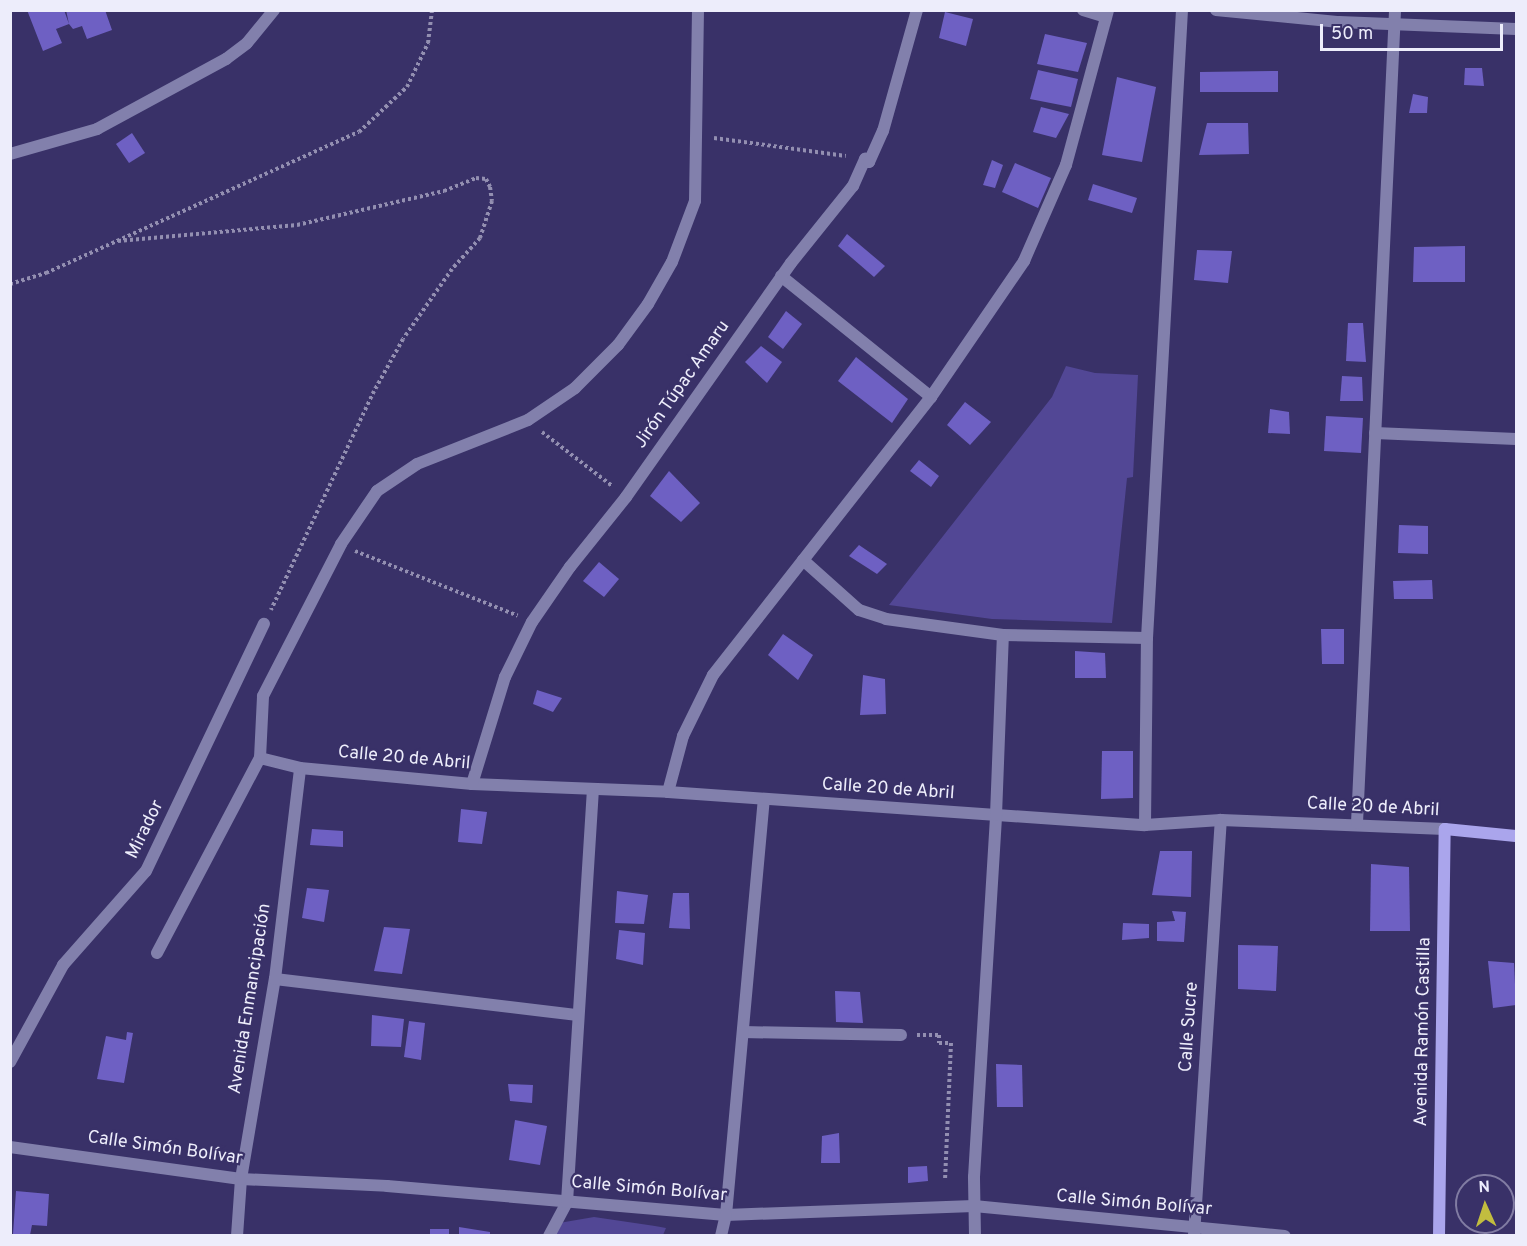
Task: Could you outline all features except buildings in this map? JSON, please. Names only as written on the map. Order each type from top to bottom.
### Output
[{"type":"main road","name":"Calle 20 de Abril","points":[[1445,829],[1516,836]]},
{"type":"main road","name":"Avenida Ramón Castilla","points":[[1439,1236],[1445,829]]},
{"type":"street","points":[[10,154],[97,129],[226,59],[247,43],[274,10]]},
{"type":"street","points":[[157,953],[260,758],[263,696],[363,506],[377,491],[417,464],[528,420],[575,388],[618,345],[648,304],[672,262],[695,201],[698,10]]},
{"type":"street","name":"Jirón Túpac Amaru","points":[[472,784],[505,677],[532,622],[570,567],[626,497],[781,276],[854,186],[865,159],[869,162],[884,131],[917,10]]},
{"type":"street","points":[[668,792],[687,726],[713,675],[931,397],[1024,261],[1066,165],[1107,14],[1083,10]]},
{"type":"street","points":[[1144,825],[1147,638],[1182,10]]},
{"type":"street","points":[[1216,10],[1394,17],[1516,29]]},
{"type":"street","points":[[1357,823],[1394,17]]},
{"type":"street","points":[[781,276],[931,397]]},
{"type":"street","points":[[1375,433],[1516,439]]},
{"type":"street","points":[[803,561],[859,610],[873,616],[1003,635],[1147,638]]},
{"type":"street","name":"Mirador","points":[[10,1062],[63,965],[146,871],[264,624]]},
{"type":"street","points":[[975,1236],[974,1206],[996,815],[1003,635]]},
{"type":"street","name":"Calle 20 de Abril","points":[[260,758],[300,768],[472,784],[668,792],[1144,825],[1221,820],[1357,823],[1445,829]]},
{"type":"street","name":"Avenida Enmancipación","points":[[237,1236],[241,1179],[275,979],[300,768]]},
{"type":"street","points":[[549,1236],[567,1202],[594,790]]},
{"type":"street","points":[[722,1236],[726,1215],[764,800]]},
{"type":"street","name":"Calle Sucre","points":[[1195,1232],[1221,820]]},
{"type":"street","points":[[275,979],[578,1015]]},
{"type":"street","points":[[743,1032],[901,1035]]},
{"type":"street","name":"Calle Simón Bolívar","points":[[10,1146],[241,1179],[726,1215],[974,1206],[1195,1232],[1285,1236]]},
{"type":"path","points":[[10,284],[118,241],[359,132],[407,87],[428,42],[432,10]]},
{"type":"path","points":[[695,135],[865,159]]},
{"type":"path","points":[[118,241],[297,225],[444,191],[476,178],[486,179],[490,187],[492,201],[480,238],[452,269],[403,339],[374,391],[264,624]]},
{"type":"path","points":[[528,420],[626,497]]},
{"type":"path","points":[[341,544],[368,559],[532,622]]},
{"type":"path","points":[[901,1035],[939,1035],[939,1043],[951,1043],[945,1179]]},
{"type":"shaded area","points":[[1066,366],[1095,373],[1138,375],[1133,477],[1127,478],[1112,623],[992,619],[889,605],[1052,397]]},
{"type":"shaded area","points":[[594,1217],[666,1228],[663,1235],[550,1236],[559,1223]]}]
